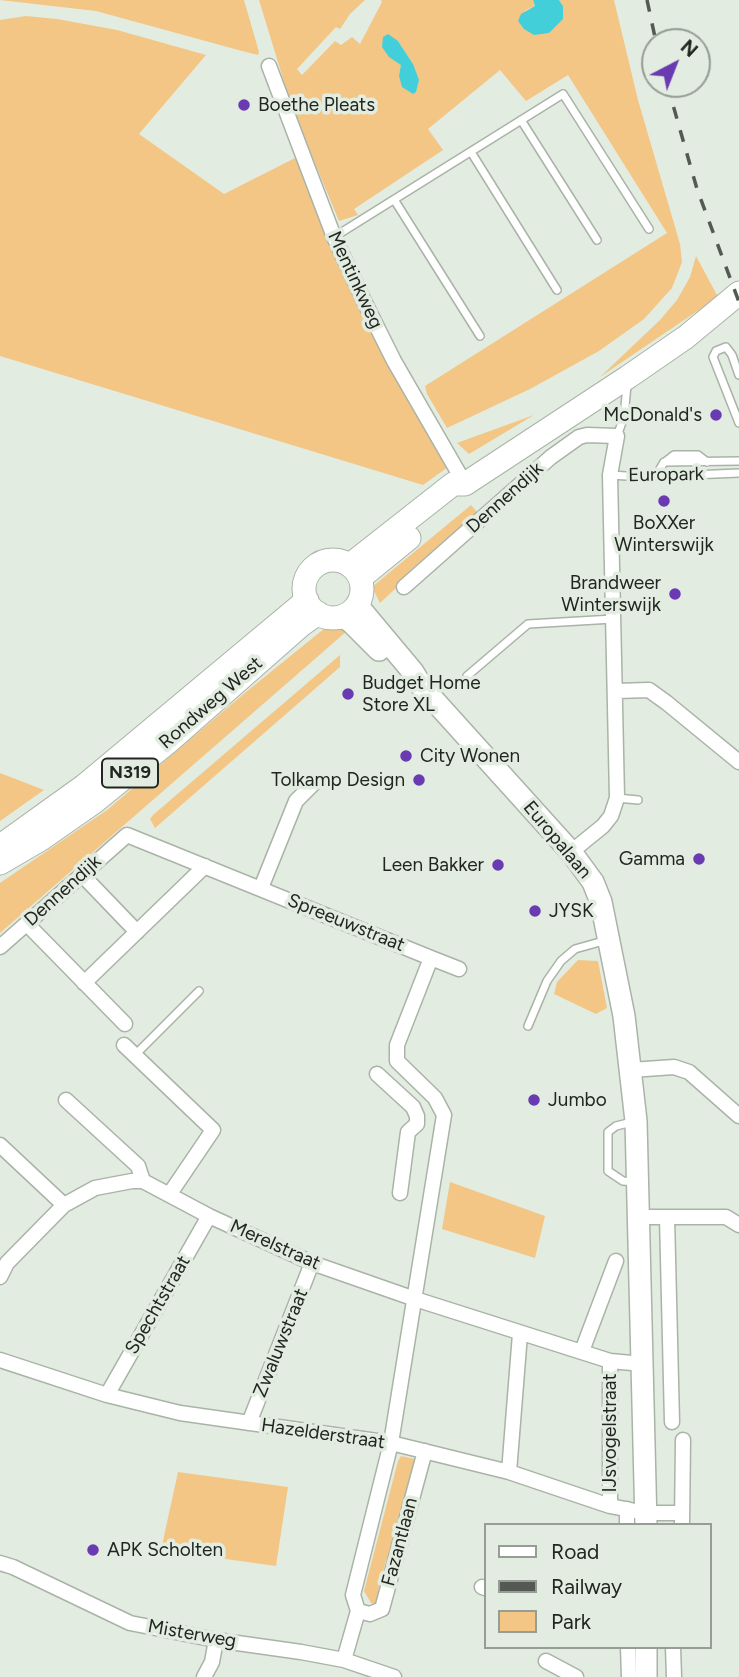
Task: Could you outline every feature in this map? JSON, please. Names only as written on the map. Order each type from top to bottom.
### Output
[{"type":"main road","points":[[355,571],[453,484],[465,484],[628,377],[686,337],[739,293]]},
{"type":"main road","points":[[332,560],[355,571],[362,587],[350,611],[326,617],[313,607],[305,582],[315,567],[332,560]]},
{"type":"main road","name":"Rondweg West","points":[[0,846],[84,786],[313,607]]},
{"type":"main road","name":"Rondweg West","points":[[0,863],[94,803],[302,625],[313,607]]},
{"type":"street","name":"Mentinkweg","points":[[269,66],[334,237],[394,360],[465,484]]},
{"type":"street","name":"Dennendijk","points":[[404,587],[551,457],[587,435],[617,436]]},
{"type":"street","name":"Europark","points":[[610,475],[617,436]]},
{"type":"street","points":[[571,852],[603,826],[611,816],[617,797],[610,475]]},
{"type":"street","name":"Europalaan","points":[[350,611],[352,623],[409,678],[422,687],[571,852],[593,882],[601,902],[624,1016],[636,1121],[643,1364],[640,1516]]},
{"type":"street","points":[[615,691],[649,691],[739,762]]},
{"type":"street","points":[[261,888],[296,801],[314,783]]},
{"type":"street","name":"Dennendijk","points":[[0,947],[127,835]]},
{"type":"street","name":"Spreeuwstraat","points":[[127,835],[459,969]]},
{"type":"street","points":[[84,983],[205,866]]},
{"type":"street","points":[[88,881],[137,932]]},
{"type":"street","points":[[27,924],[125,1024]]},
{"type":"street","points":[[344,1660],[358,1611],[354,1595],[391,1443],[442,1132],[444,1115],[441,1106],[397,1061],[397,1045],[431,958]]},
{"type":"street","points":[[129,1051],[214,1129],[169,1195]]},
{"type":"street","points":[[631,1070],[674,1067],[689,1072],[739,1116]]},
{"type":"street","points":[[377,1074],[413,1107],[417,1116],[417,1124],[408,1132],[401,1193]]},
{"type":"street","points":[[413,1107],[427,1091]]},
{"type":"street","name":"Merelstraat","points":[[66,1100],[138,1167],[143,1181],[209,1216],[312,1263],[520,1334]]},
{"type":"street","points":[[417,1124],[442,1132]]},
{"type":"street","points":[[0,1145],[64,1205]]},
{"type":"street","points":[[0,1277],[4,1260],[64,1205],[95,1188],[143,1181]]},
{"type":"street","name":"Spechtstraat","points":[[107,1395],[209,1216]]},
{"type":"street","points":[[640,1217],[726,1217],[739,1225]]},
{"type":"street","points":[[667,1217],[672,1422]]},
{"type":"street","points":[[582,1351],[615,1261]]},
{"type":"street","name":"Zwaluwstraat","points":[[249,1423],[312,1263]]},
{"type":"street","points":[[509,1472],[520,1334]]},
{"type":"street","name":"IJsvogelstraat","points":[[520,1334],[610,1361],[643,1364]]},
{"type":"street","name":"Hazelderstraat","points":[[0,1360],[107,1395],[180,1413],[391,1443],[425,1451],[509,1472],[640,1516]]},
{"type":"street","name":"IJsvogelstraat","points":[[610,1361],[610,1506]]},
{"type":"street","points":[[640,1516],[682,1519],[683,1440]]},
{"type":"street","name":"Fazantlaan","points":[[358,1611],[370,1614],[382,1609],[425,1451]]},
{"type":"street","name":"Misterweg","points":[[0,1563],[130,1623],[344,1660],[394,1677]]},
{"type":"street","points":[[204,1677],[212,1662],[216,1640]]},
{"type":"street","points":[[628,1649],[629,1677]]},
{"type":"street","points":[[646,1649],[646,1677]]},
{"type":"street","points":[[673,1649],[674,1677]]},
{"type":"street","points":[[546,1661],[576,1677]]},
{"type":"lane","points":[[334,237],[563,94],[649,229]]},
{"type":"lane","points":[[521,120],[597,240]]},
{"type":"lane","points":[[471,152],[557,290]]},
{"type":"lane","points":[[395,201],[481,337]]},
{"type":"lane","points":[[739,375],[726,347],[716,351],[713,357],[739,423]]},
{"type":"lane","name":"Europark","points":[[617,436],[624,417],[628,377]]},
{"type":"lane","points":[[656,477],[664,462],[739,461]]},
{"type":"lane","name":"Europark","points":[[610,475],[656,477],[739,473]]},
{"type":"lane","points":[[467,676],[528,624],[614,619]]},
{"type":"lane","points":[[617,797],[638,800]]},
{"type":"lane","points":[[528,1026],[547,981],[561,961],[575,949],[608,940]]},
{"type":"lane","points":[[129,1051],[199,991]]},
{"type":"lane","points":[[636,1121],[616,1126],[608,1132],[608,1171],[623,1181],[639,1182]]},
{"type":"green space","points":[[0,0],[244,0],[259,52],[258,55],[242,51],[96,11]]},
{"type":"green space","points":[[259,0],[365,0],[350,14],[340,29],[336,27],[297,69],[302,75],[335,41],[341,45],[352,37],[360,44],[381,0],[533,0],[535,6],[524,11],[563,6],[559,0],[614,0],[638,100],[680,244],[682,262],[672,288],[644,319],[599,351],[530,389],[447,428],[425,386],[667,233],[568,75],[526,101],[500,70],[428,129],[443,150],[354,209],[358,215],[339,221],[292,108]],"holes":[[[398,41],[413,64],[399,76],[402,67]]]},
{"type":"green space","points":[[26,16],[117,30],[206,55],[139,134],[224,194],[297,157],[448,467],[423,485],[0,356],[0,20]]},
{"type":"green space","points":[[696,256],[718,297],[600,377],[660,320],[677,300],[690,277]]},
{"type":"green space","points":[[534,415],[469,454],[457,443]]},
{"type":"green space","points":[[471,505],[477,512],[406,574],[408,577],[380,603],[372,587]]},
{"type":"green space","points":[[330,624],[338,625],[347,631],[0,933],[0,883],[107,810]]},
{"type":"green space","points":[[340,655],[340,667],[155,828],[150,819],[153,815]]},
{"type":"green space","points":[[0,773],[44,790],[0,821]]},
{"type":"green space","points":[[578,960],[598,961],[607,1008],[596,1014],[554,994],[557,982]]},
{"type":"green space","points":[[450,1182],[545,1216],[535,1258],[442,1229]]},
{"type":"green space","points":[[401,1456],[420,1460],[411,1494],[404,1498],[394,1531],[398,1538],[393,1555],[386,1560],[378,1591],[381,1596],[379,1606],[371,1603],[364,1591]]},
{"type":"green space","points":[[178,1472],[288,1487],[276,1566],[161,1550]]},
{"type":"water","points":[[533,0],[559,0],[563,6],[563,19],[549,33],[534,35],[518,21],[521,14],[535,6]]},
{"type":"water","points":[[388,34],[398,41],[413,64],[419,80],[413,94],[402,87],[399,76],[401,65],[389,57],[382,47],[383,37]]},
{"type":"railway","points":[[647,0],[653,28]]},
{"type":"railway","points":[[671,98],[697,189],[739,302]]},
{"type":"place","name":"Boethe Pleats","points":[[244,105]]},
{"type":"place","name":"McDonald's","points":[[716,415]]},
{"type":"place","name":"BoXXer Winterswijk","points":[[664,501]]},
{"type":"place","name":"Brandweer Winterswijk","points":[[675,594]]},
{"type":"place","name":"Budget Home Store XL","points":[[348,694]]},
{"type":"place","name":"City Wonen","points":[[406,756]]},
{"type":"place","name":"Tolkamp Design","points":[[419,780]]},
{"type":"place","name":"Gamma","points":[[699,859]]},
{"type":"place","name":"Leen Bakker","points":[[498,865]]},
{"type":"place","name":"JYSK","points":[[535,911]]},
{"type":"place","name":"Jumbo","points":[[534,1100]]},
{"type":"place","name":"APK Scholten","points":[[93,1550]]}]
